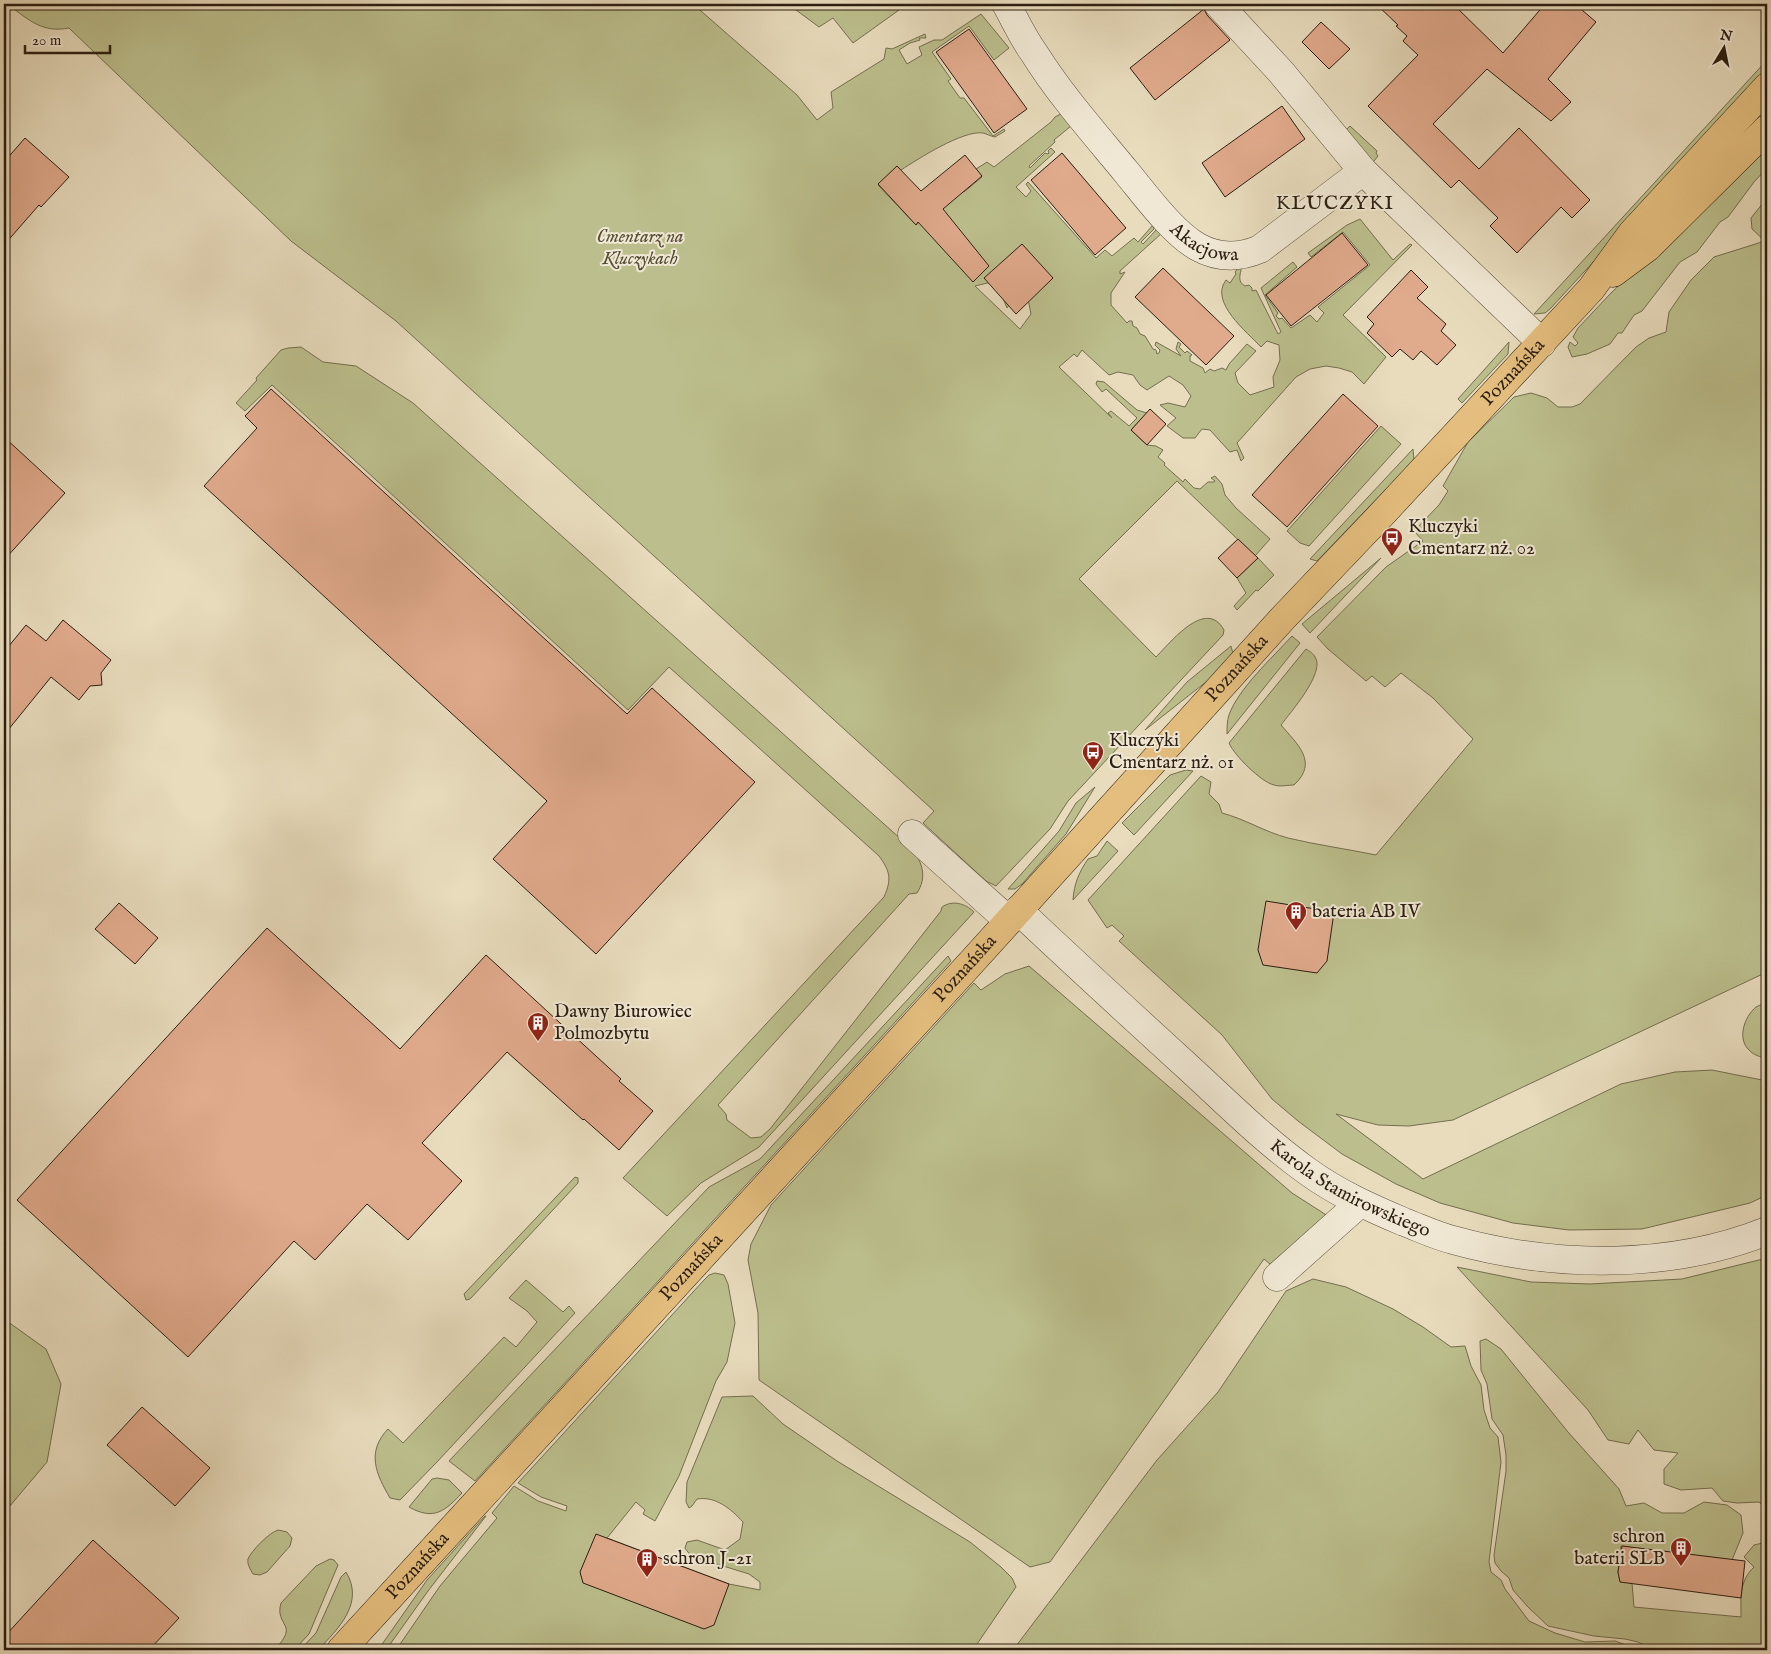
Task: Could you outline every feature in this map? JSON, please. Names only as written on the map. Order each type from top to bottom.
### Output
[{"type":"main road","name":"Poznańska","points":[[342,1650],[1014,916],[1283,618],[1542,343],[1591,289],[1632,232],[1767,87]]},
{"type":"main road","name":"Poznańska","points":[[1591,289],[1648,247],[1767,129]]},
{"type":"street","name":"Akacjowa","points":[[1006,4],[1033,53],[1065,97],[1154,204],[1183,236],[1199,247],[1227,256],[1245,254],[1260,249],[1363,171]]},
{"type":"street","points":[[1218,4],[1281,72],[1363,171],[1542,343]]},
{"type":"street","name":"Karola Stamirowskiego","points":[[912,834],[1014,916],[1252,1126],[1308,1172],[1368,1207],[1451,1240],[1506,1252],[1566,1260],[1621,1260],[1680,1255],[1712,1249],[1767,1232]]},
{"type":"street","points":[[1277,1277],[1360,1203]]},
{"type":"green space","name":"Cmentarz na Kluczykach","points":[[4,4],[693,4],[797,95],[817,120],[833,108],[831,92],[884,59],[886,48],[892,49],[925,34],[926,38],[919,38],[920,40],[910,43],[899,50],[907,64],[922,55],[919,47],[934,40],[942,40],[981,14],[1009,48],[994,60],[969,26],[932,52],[951,79],[948,81],[960,98],[964,98],[993,136],[1004,129],[1005,131],[995,137],[983,133],[974,133],[953,140],[901,170],[897,166],[878,185],[916,225],[959,187],[964,192],[982,177],[976,169],[987,162],[994,167],[1061,114],[1071,126],[1054,140],[1055,142],[1029,166],[1030,168],[1045,153],[1048,154],[1051,148],[1055,152],[1016,187],[1026,197],[1031,191],[1026,184],[1028,182],[1096,258],[1105,250],[1112,256],[1134,238],[1138,242],[1153,225],[1154,229],[1141,242],[1143,244],[1158,228],[1162,233],[1120,271],[1120,274],[1125,272],[1111,293],[1111,305],[1127,323],[1132,321],[1133,326],[1137,328],[1140,334],[1145,336],[1157,354],[1160,350],[1155,345],[1156,342],[1181,356],[1176,349],[1178,342],[1181,344],[1179,347],[1185,353],[1187,351],[1192,355],[1190,356],[1190,361],[1203,368],[1205,373],[1210,369],[1214,371],[1222,368],[1226,370],[1247,344],[1256,351],[1235,373],[1238,383],[1250,395],[1274,387],[1273,377],[1280,360],[1279,345],[1267,341],[1261,347],[1239,325],[1226,307],[1222,298],[1222,289],[1226,280],[1230,283],[1239,267],[1242,267],[1240,278],[1242,284],[1245,286],[1249,285],[1252,291],[1256,290],[1278,334],[1281,332],[1261,288],[1293,262],[1297,267],[1265,295],[1278,313],[1276,316],[1279,319],[1282,318],[1291,328],[1310,315],[1317,322],[1324,313],[1318,307],[1370,265],[1343,232],[1311,257],[1308,253],[1347,225],[1360,219],[1393,260],[1410,244],[1412,245],[1343,315],[1386,357],[1364,384],[1352,372],[1326,366],[1310,369],[1296,377],[1237,443],[1244,458],[1241,461],[1237,450],[1230,452],[1210,430],[1202,429],[1195,438],[1183,438],[1167,426],[1176,418],[1160,405],[1168,403],[1185,407],[1191,396],[1183,385],[1169,376],[1147,390],[1140,385],[1133,375],[1118,372],[1109,375],[1082,350],[1077,357],[1074,354],[1059,367],[1112,418],[1108,413],[1111,411],[1129,426],[1137,418],[1106,389],[1102,392],[1096,384],[1097,381],[1104,382],[1137,410],[1147,413],[1131,430],[1147,445],[1156,446],[1163,450],[1158,457],[1165,463],[1164,465],[1183,482],[1185,479],[1194,488],[1200,489],[1208,482],[1214,482],[1211,478],[1215,476],[1222,484],[1225,495],[1236,508],[1270,539],[1255,556],[1177,481],[1079,579],[1156,657],[1188,626],[1198,620],[1208,618],[1216,621],[1224,630],[1223,635],[1068,801],[1050,829],[996,886],[986,881],[923,823],[934,811],[396,321],[291,241],[69,28],[52,29],[44,27],[31,21],[10,6],[4,9]],"holes":[[[996,281],[1007,308],[1018,292],[1027,294],[1031,314],[1020,329],[975,286]]]},
{"type":"green space","points":[[788,4],[896,4],[899,10],[853,43],[833,18],[819,27]]},
{"type":"green space","points":[[1767,60],[1767,73],[1550,309],[1545,313],[1534,314]]},
{"type":"green space","points":[[1350,126],[1377,151],[1378,156],[1370,166],[1344,132]]},
{"type":"green space","points":[[1767,143],[1767,168],[1728,217],[1720,222],[1697,252],[1680,262],[1642,311],[1634,315],[1622,333],[1618,333],[1610,344],[1587,354],[1572,357],[1568,347],[1570,342],[1575,346],[1578,343],[1573,337],[1578,328],[1611,293]]},
{"type":"green space","points":[[1767,198],[1767,972],[1453,1120],[1409,1126],[1378,1125],[1336,1114],[1423,1179],[1621,1084],[1675,1072],[1712,1070],[1767,1081],[1767,1195],[1750,1203],[1642,1229],[1569,1230],[1513,1223],[1440,1203],[1396,1184],[1342,1154],[1272,1099],[1222,1035],[1119,941],[1124,936],[1112,925],[1107,928],[1088,900],[1201,776],[1211,782],[1209,794],[1219,804],[1222,813],[1288,838],[1376,855],[1473,739],[1433,698],[1401,673],[1385,687],[1372,676],[1366,681],[1328,649],[1317,637],[1386,567],[1423,541],[1414,531],[1439,505],[1448,491],[1443,486],[1468,442],[1514,397],[1531,393],[1547,398],[1558,407],[1572,407],[1580,404],[1636,347],[1649,338],[1666,332],[1669,312],[1691,280],[1714,257],[1765,241],[1752,229],[1751,218]]},
{"type":"green space","points":[[1509,342],[1508,354],[1462,403],[1458,399]]},
{"type":"green space","points":[[301,347],[323,362],[356,366],[413,403],[912,849],[919,860],[923,876],[917,893],[909,894],[718,1105],[726,1114],[727,1120],[751,1138],[761,1137],[770,1129],[941,911],[942,907],[954,903],[967,906],[974,912],[759,1147],[701,1183],[667,1216],[623,1178],[884,897],[889,880],[886,866],[879,856],[669,667],[628,710],[272,385],[245,411],[236,403],[281,350]]},
{"type":"green space","points":[[1381,426],[1401,444],[1309,546],[1300,543],[1287,531]]},
{"type":"green space","points":[[1413,449],[1414,460],[1317,561],[1310,559]]},
{"type":"green space","points":[[1258,558],[1274,575],[1237,610],[1234,606],[1246,593],[1237,578]]},
{"type":"green space","points":[[1381,558],[1310,633],[1302,624]]},
{"type":"green space","points":[[1292,636],[1300,643],[1227,734],[1229,715],[1240,695]]},
{"type":"green space","points":[[1231,646],[1233,654],[1211,678],[1145,730],[1187,682]]},
{"type":"green space","points":[[1306,649],[1315,657],[1317,664],[1316,672],[1299,702],[1281,725],[1299,746],[1305,761],[1305,769],[1294,785],[1276,786],[1255,774],[1236,754],[1229,743]]},
{"type":"green space","points":[[1186,770],[1193,771],[1134,835],[1122,823],[1170,775]]},
{"type":"green space","points":[[1095,787],[1066,834],[1022,884],[1015,889],[1008,889],[1059,831],[1076,803]]},
{"type":"green space","points":[[1107,841],[1118,851],[1073,900],[1076,883],[1082,869],[1088,859],[1097,856]]},
{"type":"green space","points":[[948,956],[951,961],[475,1481],[449,1461],[709,1187],[760,1159]]},
{"type":"green space","points":[[1029,966],[1292,1193],[1331,1218],[1276,1269],[1264,1259],[1050,1562],[1030,1567],[759,1380],[758,1313],[748,1260],[751,1244],[771,1205],[974,983],[981,990],[1005,974]]},
{"type":"green space","points":[[1767,1003],[1767,1059],[1757,1056],[1745,1045],[1743,1028],[1752,1011],[1757,1006]]},
{"type":"green space","points":[[575,1177],[578,1178],[578,1183],[470,1299],[466,1300],[464,1294]]},
{"type":"green space","points":[[1767,1258],[1767,1509],[1759,1502],[1737,1503],[1723,1501],[1712,1488],[1681,1490],[1664,1484],[1664,1469],[1678,1453],[1654,1450],[1638,1430],[1629,1444],[1608,1440],[1588,1410],[1457,1267],[1531,1282],[1590,1284],[1682,1279]]},
{"type":"green space","points":[[715,1273],[724,1275],[728,1284],[735,1323],[727,1362],[716,1381],[679,1476],[655,1521],[643,1514],[645,1510],[636,1502],[607,1538],[729,1584],[760,1590],[760,1582],[749,1574],[691,1556],[685,1548],[687,1542],[697,1540],[725,1550],[740,1539],[743,1522],[723,1505],[711,1500],[697,1499],[689,1508],[686,1502],[687,1482],[722,1397],[753,1396],[783,1424],[837,1461],[970,1542],[1012,1578],[1016,1587],[973,1650],[396,1650],[440,1586],[497,1518],[492,1513],[514,1486],[538,1501],[566,1511],[567,1506],[541,1497],[518,1483],[704,1280],[709,1275]]},
{"type":"green space","points":[[1313,1279],[1346,1287],[1393,1309],[1451,1347],[1465,1346],[1471,1366],[1481,1385],[1484,1410],[1490,1428],[1498,1437],[1501,1462],[1489,1562],[1491,1572],[1501,1580],[1505,1589],[1529,1621],[1555,1633],[1585,1642],[1615,1641],[1637,1650],[1013,1650],[1157,1460],[1218,1392],[1286,1291]]},
{"type":"green space","points":[[526,1280],[563,1312],[569,1306],[575,1313],[400,1500],[390,1498],[377,1472],[375,1455],[381,1438],[388,1429],[403,1443],[504,1337],[516,1347],[537,1322],[527,1311],[509,1298]]},
{"type":"green space","points":[[4,1319],[46,1349],[61,1384],[47,1462],[4,1513]]},
{"type":"green space","points":[[1486,1339],[1501,1349],[1568,1432],[1619,1489],[1626,1506],[1644,1503],[1662,1513],[1684,1513],[1704,1502],[1727,1505],[1741,1515],[1743,1533],[1732,1560],[1621,1546],[1618,1572],[1620,1582],[1632,1583],[1634,1607],[1741,1617],[1743,1584],[1754,1567],[1744,1557],[1754,1545],[1767,1542],[1767,1650],[1654,1650],[1638,1642],[1625,1639],[1594,1636],[1548,1626],[1528,1607],[1513,1590],[1509,1578],[1495,1563],[1494,1555],[1506,1471],[1506,1455],[1503,1435],[1492,1419],[1487,1384],[1481,1370],[1480,1341]]},
{"type":"green space","points":[[432,1479],[449,1480],[462,1493],[450,1505],[438,1512],[425,1513],[409,1507]]},
{"type":"green space","points":[[485,1516],[386,1650],[378,1650],[427,1580]]},
{"type":"green space","points":[[278,1530],[287,1532],[292,1538],[290,1546],[267,1572],[260,1575],[253,1574],[248,1559],[266,1538]]},
{"type":"green space","points":[[330,1559],[334,1560],[338,1565],[309,1634],[294,1650],[274,1650],[286,1635],[280,1611],[281,1603],[316,1566]]},
{"type":"green space","points":[[346,1572],[351,1583],[352,1594],[351,1605],[347,1615],[318,1650],[300,1650],[316,1633],[341,1577]]},
{"type":"building","points":[[1376,4],[1453,4],[1503,53],[1545,4],[1575,4],[1596,22],[1548,79],[1571,102],[1551,121],[1487,69],[1433,124],[1479,169],[1519,128],[1590,200],[1572,218],[1561,207],[1517,253],[1490,226],[1498,218],[1459,180],[1451,188],[1368,106],[1418,55],[1403,41],[1407,36],[1396,26],[1398,25]]},
{"type":"building","points":[[1204,9],[1207,15],[1230,40],[1155,100],[1130,68]]},
{"type":"building","points":[[1321,22],[1350,49],[1329,69],[1302,42]]},
{"type":"building","points":[[969,29],[1027,109],[994,133],[936,52]]},
{"type":"building","points":[[1282,106],[1305,139],[1225,197],[1202,163]]},
{"type":"building","points":[[25,138],[69,177],[41,207],[39,205],[4,245],[4,162]]},
{"type":"building","points":[[1062,153],[1126,228],[1095,255],[1031,180]]},
{"type":"building","points":[[965,155],[982,176],[943,209],[989,266],[973,282],[918,222],[916,225],[878,184],[897,166],[921,191]]},
{"type":"building","points":[[1342,233],[1368,265],[1291,326],[1266,295]]},
{"type":"building","points":[[1022,244],[1053,278],[1016,314],[984,278]]},
{"type":"building","points":[[1163,268],[1234,336],[1206,365],[1135,297]]},
{"type":"building","points":[[1411,270],[1428,287],[1417,298],[1446,324],[1441,331],[1456,345],[1437,365],[1421,351],[1413,360],[1400,349],[1392,357],[1367,333],[1374,324],[1367,317]]},
{"type":"building","points":[[271,389],[627,714],[652,688],[755,782],[596,954],[493,859],[547,801],[204,486],[257,428],[245,416]]},
{"type":"building","points":[[1343,394],[1378,426],[1287,527],[1252,495]]},
{"type":"building","points":[[1150,409],[1166,424],[1147,445],[1131,430]]},
{"type":"building","points":[[4,437],[65,493],[4,560]]},
{"type":"building","points":[[1238,539],[1258,558],[1237,578],[1218,558]]},
{"type":"building","points":[[63,620],[111,660],[101,673],[102,685],[90,686],[79,700],[51,677],[4,735],[4,652],[26,625],[46,641]]},
{"type":"building","name":"bateria AB IV","points":[[1266,901],[1334,912],[1327,961],[1317,973],[1263,965],[1258,950]]},
{"type":"building","points":[[119,903],[158,938],[135,964],[95,929]]},
{"type":"building","points":[[267,928],[400,1049],[486,955],[621,1079],[619,1081],[653,1111],[619,1150],[507,1052],[422,1143],[462,1181],[408,1240],[367,1204],[315,1260],[294,1241],[188,1357],[17,1200]]},
{"type":"building","points":[[142,1407],[210,1468],[175,1506],[107,1445]]},
{"type":"building","name":"schron J-21","points":[[596,1534],[729,1584],[714,1625],[704,1629],[583,1583],[580,1572]]},
{"type":"building","points":[[93,1540],[179,1618],[149,1650],[4,1650],[4,1637]]},
{"type":"building","name":"schron baterii SLB","points":[[1622,1546],[1745,1561],[1741,1598],[1620,1582],[1618,1572]]},
{"type":"place","name":"Kluczyki Cmentarz nż. 02","points":[[1392,557]]},
{"type":"place","name":"Kluczyki Cmentarz nż. 01","points":[[1093,771]]},
{"type":"place","name":"bateria AB IV","points":[[1296,931]]},
{"type":"place","name":"Dawny Biurowiec Polmozbytu","points":[[538,1042]]},
{"type":"place","name":"schron baterii SLB","points":[[1681,1567]]},
{"type":"place","name":"schron J-21","points":[[647,1578]]},
{"type":"district","name":"KLUCZYKI","points":[[1335,203]]}]
